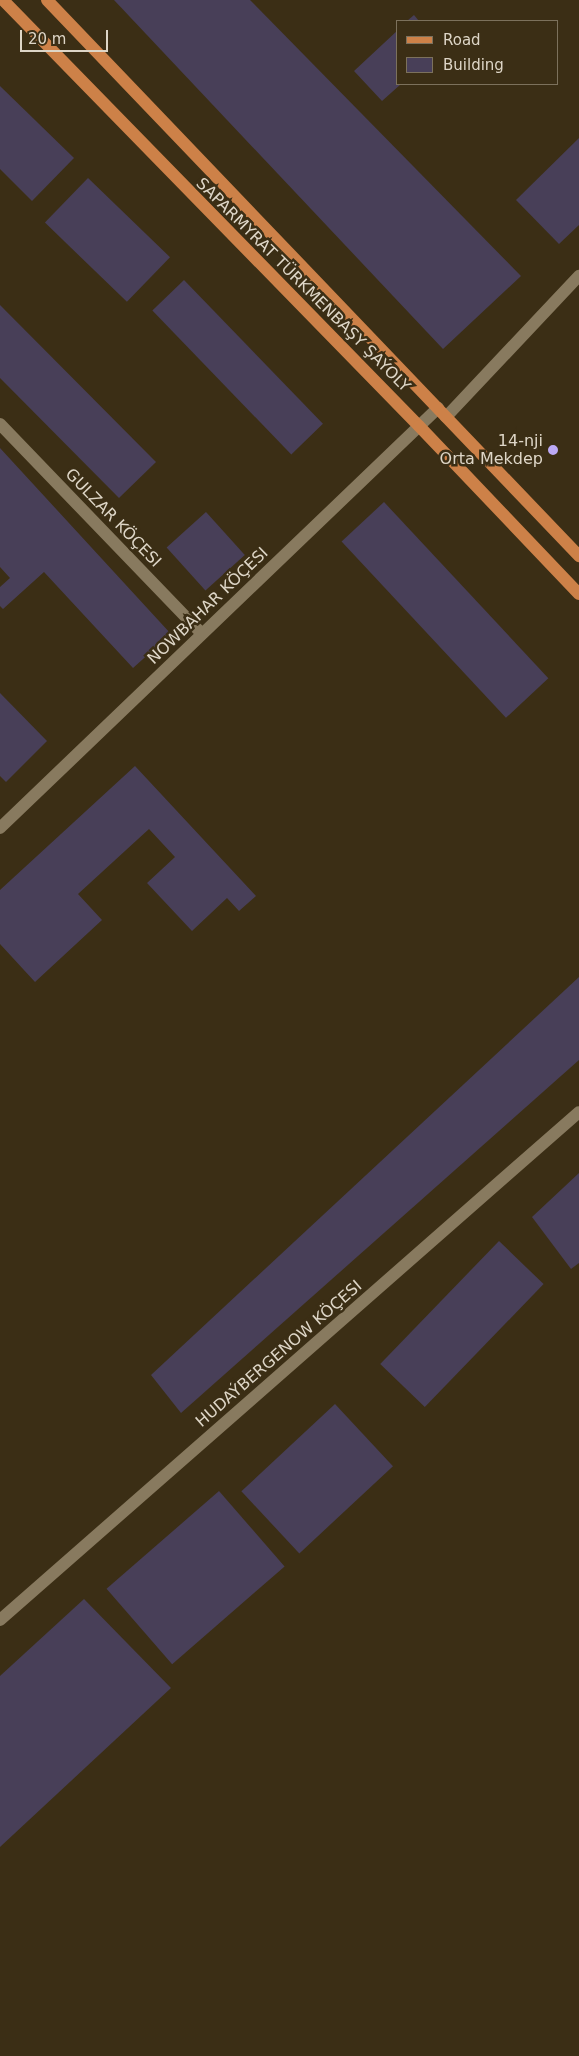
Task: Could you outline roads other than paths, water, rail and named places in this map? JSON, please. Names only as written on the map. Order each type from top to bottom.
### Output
[{"type":"main road","name":"SAPARMYRAT TÜRKMENBAŞY ŞAÝOLY","points":[[3,0],[419,426],[579,594]]},
{"type":"main road","name":"SAPARMYRAT TÜRKMENBAŞY ŞAÝOLY","points":[[47,0],[579,556]]},
{"type":"street","name":"NOWBAHAR KÖÇESI","points":[[2,821],[202,634],[419,426],[442,413],[579,276]]},
{"type":"street","name":"GULZAR KÖÇESI","points":[[0,424],[202,634]]},
{"type":"street","name":"HUDAÝBERGENOW KÖÇESI","points":[[0,1620],[579,1112]]},
{"type":"place","name":"14-nji Orta Mekdep","points":[[553,450]]}]
